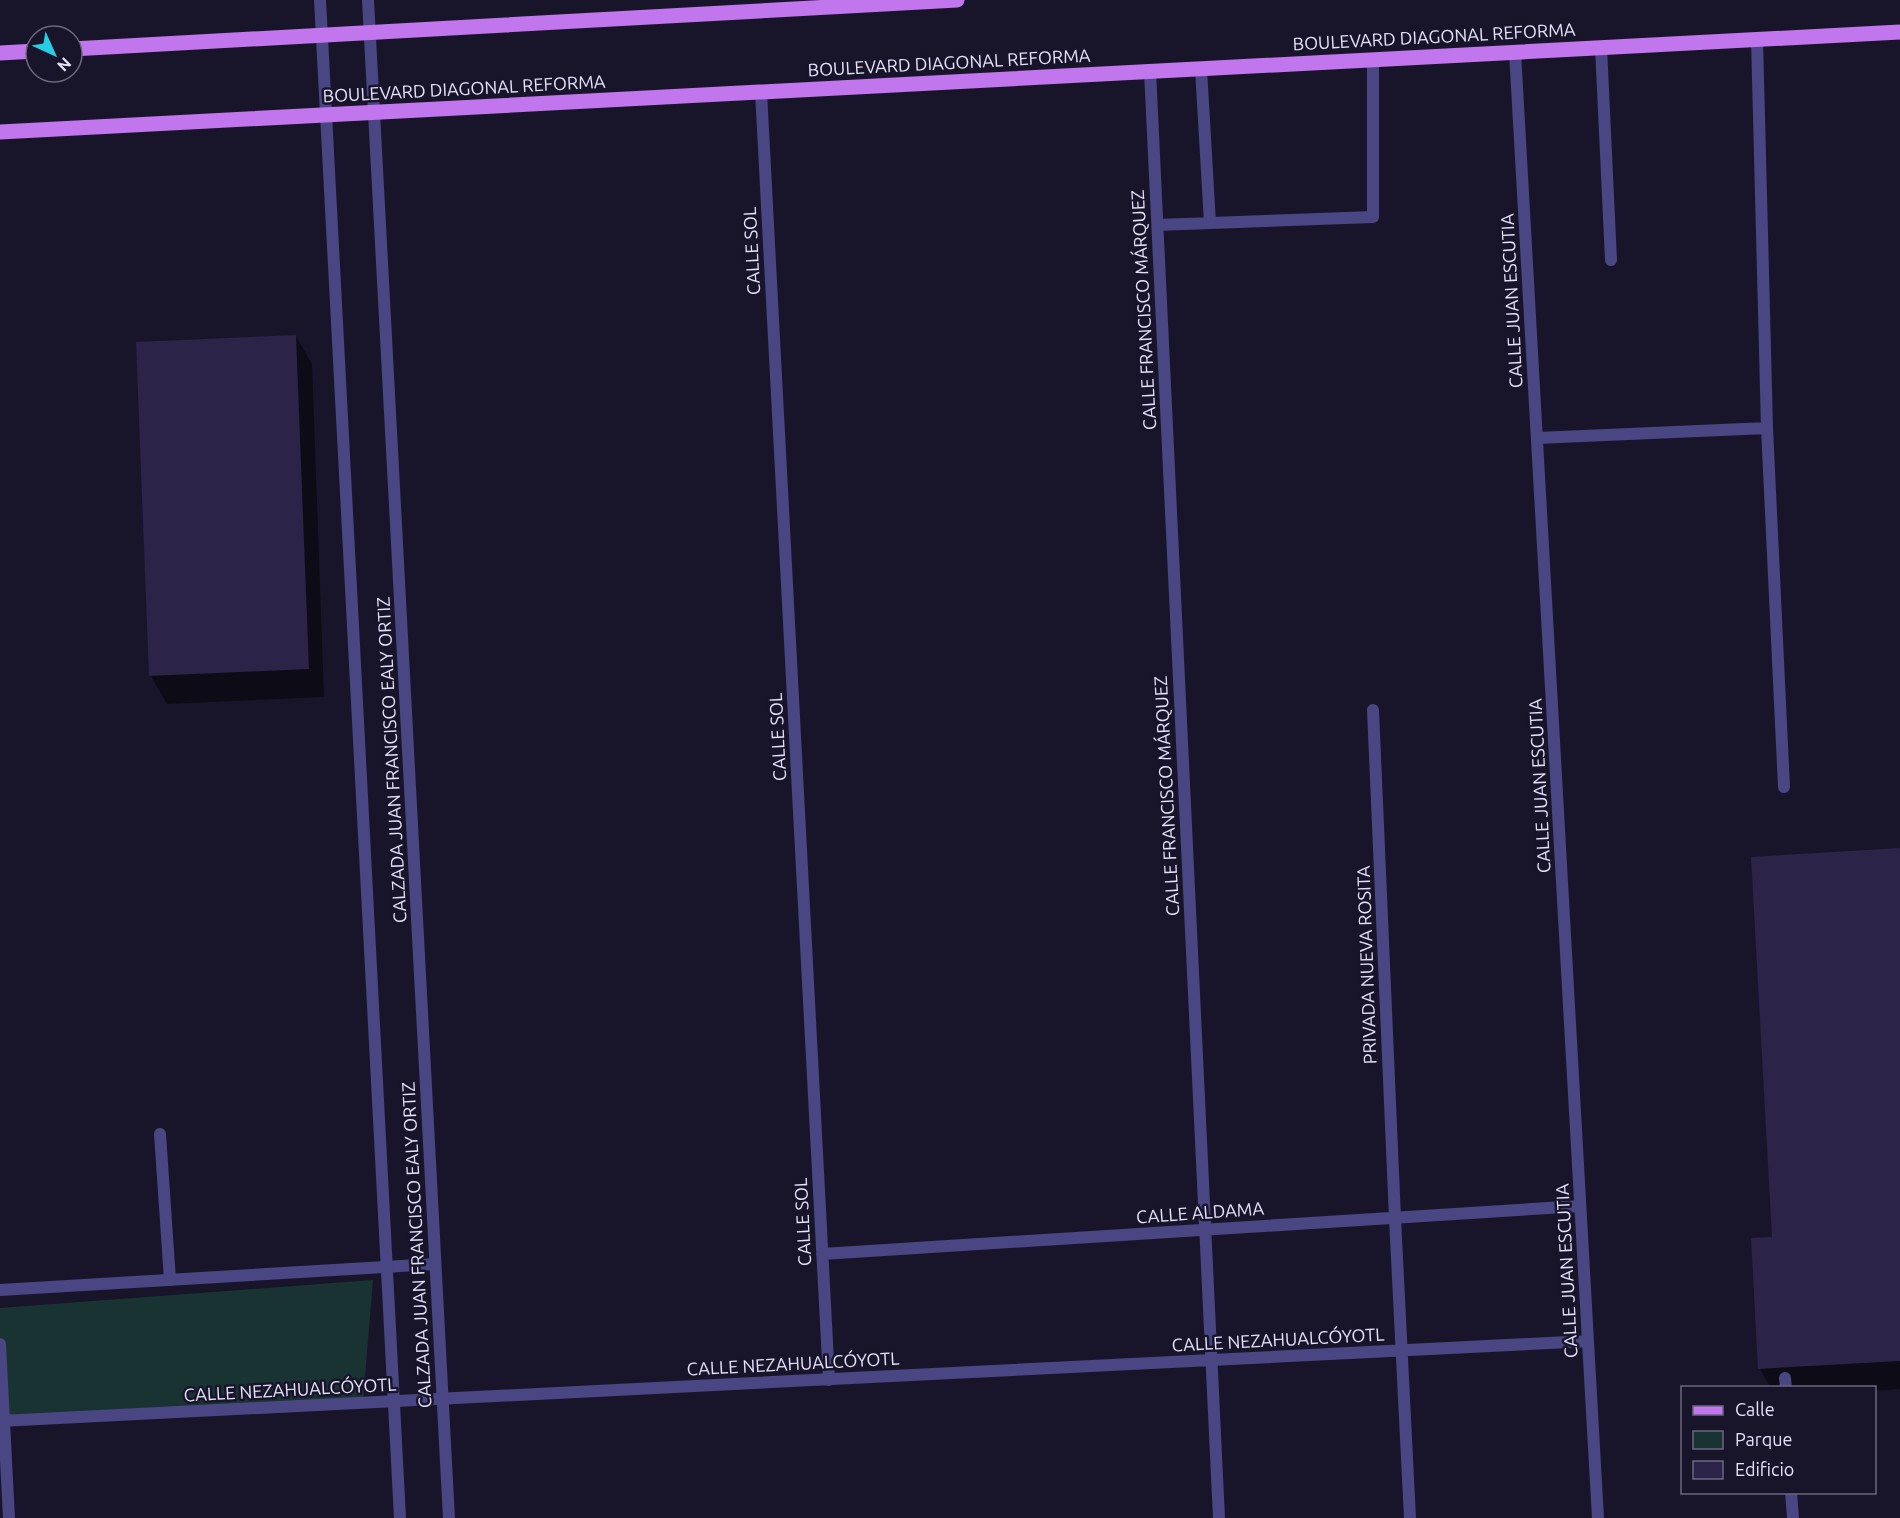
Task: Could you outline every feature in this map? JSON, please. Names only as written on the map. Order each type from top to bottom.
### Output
[{"type":"main road","points":[[84,48],[957,0]]},
{"type":"main road","name":"BOULEVARD DIAGONAL REFORMA","points":[[0,132],[1900,32]]},
{"type":"main road","points":[[0,53],[24,52]]},
{"type":"street","name":"CALZADA JUAN FRANCISCO EALY ORTIZ","points":[[321,0],[400,1518]]},
{"type":"street","name":"CALZADA JUAN FRANCISCO EALY ORTIZ","points":[[368,0],[449,1518]]},
{"type":"street","points":[[1757,39],[1767,428],[1784,787]]},
{"type":"street","points":[[1601,47],[1611,260]]},
{"type":"street","name":"CALLE JUAN ESCUTIA","points":[[1515,52],[1598,1518]]},
{"type":"street","points":[[1157,225],[1373,217],[1372,60]]},
{"type":"street","points":[[1201,69],[1210,223]]},
{"type":"street","name":"CALLE FRANCISCO MÁRQUEZ","points":[[1150,71],[1219,1518]]},
{"type":"street","name":"CALLE SOL","points":[[761,92],[829,1380]]},
{"type":"street","points":[[1537,438],[1767,428]]},
{"type":"street","name":"PRIVADA NUEVA ROSITA","points":[[1373,710],[1410,1518]]},
{"type":"street","points":[[160,1134],[170,1280]]},
{"type":"street","name":"CALLE ALDAMA","points":[[822,1254],[1580,1206]]},
{"type":"street","points":[[0,1290],[435,1264]]},
{"type":"street","name":"CALLE NEZAHUALCÓYOTL","points":[[2,1421],[1588,1341]]},
{"type":"street","points":[[0,1344],[2,1421],[9,1518]]},
{"type":"street","points":[[1791,1494],[1793,1518]]},
{"type":"green space","points":[[373,1280],[363,1401],[0,1418],[0,1308]]},
{"type":"building","points":[[296,335],[309,669],[149,676],[136,342]]},
{"type":"building","points":[[1900,848],[1900,1361],[1758,1369],[1751,1238],[1772,1237],[1751,857]]}]
